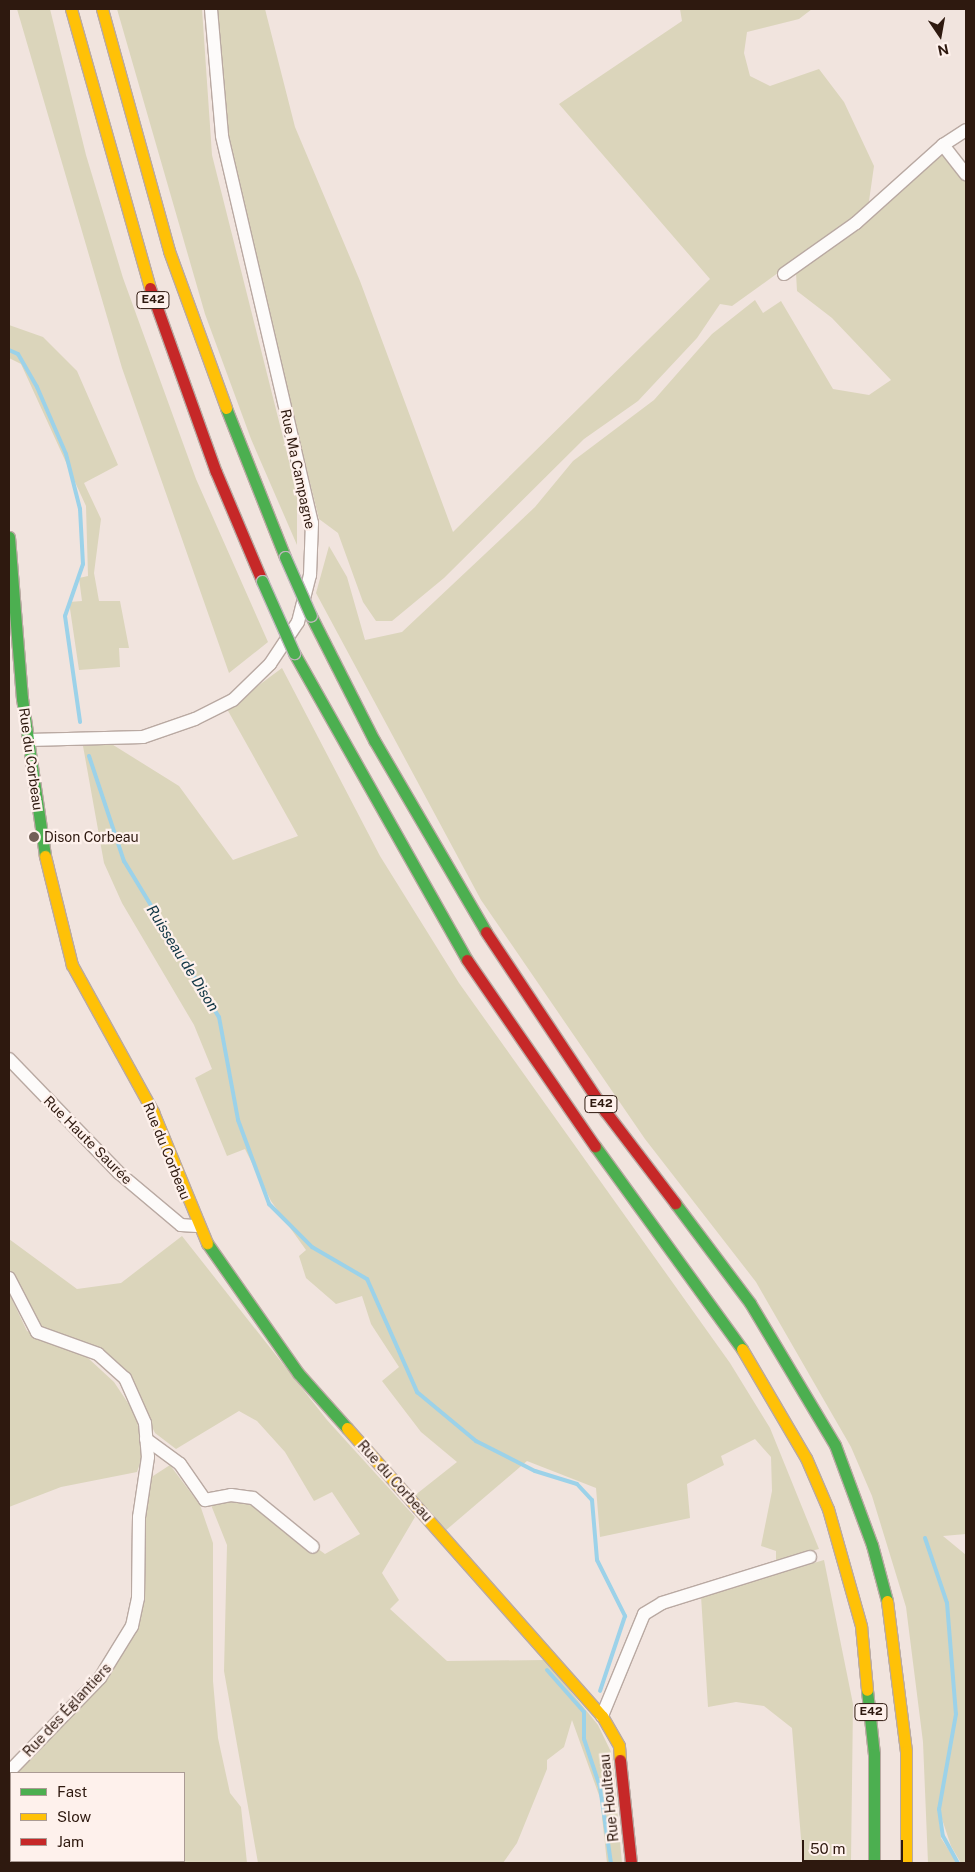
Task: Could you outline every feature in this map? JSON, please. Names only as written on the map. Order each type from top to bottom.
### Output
[{"type":"main road","name":"E42","points":[[72,9],[139,259],[216,472],[294,653],[446,928],[568,1110],[725,1320],[806,1458],[828,1509],[861,1626],[874,1754],[874,1863]]},
{"type":"main road","name":"E42","points":[[102,9],[169,251],[246,463],[311,616],[374,740],[472,911],[605,1111],[750,1303],[835,1445],[872,1545],[893,1626],[906,1751],[906,1863]]},
{"type":"main road","name":"Rue du Corbeau","points":[[9,537],[29,740],[48,879],[69,956],[153,1112],[197,1226],[212,1255],[298,1373],[554,1661]]},
{"type":"main road","name":"Rue Houlteau","points":[[554,1661],[602,1716],[619,1746],[631,1863]]},
{"type":"street","name":"Rue Ma Campagne","points":[[29,740],[143,737],[195,719],[233,700],[270,664],[298,622],[310,575],[312,523],[222,135],[211,9]]},
{"type":"street","points":[[784,274],[856,223],[943,145],[966,130]]},
{"type":"street","points":[[943,145],[966,174]]},
{"type":"street","name":"Rue Haute Saurée","points":[[9,1059],[119,1173],[181,1225],[197,1226]]},
{"type":"street","name":"Rue des Églantiers","points":[[9,1278],[37,1332],[98,1354],[124,1378],[145,1423],[148,1457],[132,1626],[100,1678],[9,1772]]},
{"type":"street","points":[[146,1439],[180,1464],[205,1500],[253,1498],[313,1547]]},
{"type":"street","points":[[602,1716],[644,1614],[662,1603],[810,1557]]},
{"type":"shaded area","points":[[17,9],[50,9],[86,155],[123,278],[196,479],[268,642],[229,673],[122,368]]},
{"type":"shaded area","points":[[117,9],[202,9],[212,155],[297,493],[297,545],[251,439],[205,314]]},
{"type":"shaded area","points":[[214,9],[265,9],[295,127],[360,281],[453,532],[710,279],[559,104],[682,21],[680,9],[812,9],[799,19],[747,32],[744,53],[750,76],[770,86],[819,69],[844,102],[874,166],[868,208],[732,306],[720,304],[697,338],[638,401],[584,439],[444,578],[392,621],[376,621],[363,602],[338,533],[319,519],[232,167]]},
{"type":"shaded area","points":[[943,152],[966,181],[966,1534],[943,1536],[966,1555],[966,1863],[961,1863],[951,1846],[938,1807],[941,1838],[957,1863],[928,1863],[923,1742],[906,1607],[872,1496],[851,1447],[756,1282],[645,1139],[481,900],[316,593],[329,546],[347,577],[365,640],[402,632],[535,507],[573,461],[654,400],[712,334],[755,300],[763,313],[781,301],[833,389],[869,395],[891,380],[832,318],[797,291],[796,273],[879,212]]},
{"type":"shaded area","points":[[9,325],[43,337],[77,371],[118,465],[84,483],[101,519],[94,573],[99,601],[120,601],[129,648],[119,648],[120,667],[79,670],[69,602],[82,601],[79,578],[88,576],[86,506],[21,364],[9,358]]},
{"type":"shaded area","points":[[282,668],[380,856],[459,983],[730,1363],[770,1428],[819,1549],[776,1560],[776,1551],[761,1546],[772,1491],[771,1457],[755,1439],[721,1456],[724,1465],[687,1484],[690,1518],[600,1537],[596,1488],[527,1461],[445,1531],[414,1496],[457,1462],[421,1432],[382,1381],[399,1367],[371,1324],[362,1296],[336,1304],[306,1278],[299,1256],[306,1250],[271,1201],[245,1149],[227,1156],[195,1078],[212,1069],[194,1025],[122,903],[104,863],[83,746],[110,743],[179,786],[233,860],[298,836],[227,709]]},
{"type":"shaded area","points":[[182,1236],[327,1420],[415,1517],[382,1573],[399,1600],[390,1609],[447,1661],[545,1660],[598,1725],[612,1754],[622,1863],[607,1863],[600,1798],[572,1720],[564,1747],[547,1760],[547,1769],[517,1843],[503,1863],[258,1863],[224,1671],[227,1545],[211,1505],[241,1499],[269,1513],[325,1554],[360,1534],[332,1492],[314,1501],[285,1452],[257,1421],[239,1411],[176,1449],[155,1433],[127,1376],[43,1333],[9,1273],[9,1239],[77,1289],[121,1283]]},
{"type":"shaded area","points":[[9,1293],[27,1331],[88,1358],[114,1382],[136,1415],[143,1454],[137,1472],[61,1487],[9,1507]]},
{"type":"shaded area","points":[[170,1465],[200,1505],[213,1543],[213,1681],[218,1738],[230,1793],[241,1807],[247,1863],[69,1863],[68,1862],[185,1862],[185,1772],[14,1772],[109,1677],[139,1627],[145,1566],[144,1506],[150,1478]]},
{"type":"shaded area","points":[[824,1560],[853,1704],[851,1863],[803,1863],[792,1728],[764,1706],[736,1702],[708,1707],[701,1596]]},
{"type":"waterway","name":"Ruisseau de Dison","points":[[9,350],[18,354],[37,387],[66,454],[80,509],[83,564],[65,616],[80,722]]},
{"type":"waterway","name":"Ruisseau de Dison","points":[[89,756],[124,861],[219,1017],[238,1120],[269,1204],[312,1247],[367,1279],[417,1392],[476,1441],[535,1471],[577,1484],[592,1500],[597,1560],[625,1616],[600,1691]]},
{"type":"waterway","points":[[925,1538],[947,1603],[956,1714],[939,1809],[943,1836],[958,1863]]},
{"type":"waterway","points":[[547,1670],[584,1712],[584,1739],[600,1787],[611,1863]]},
{"type":"traffic: fast","points":[[226,408],[285,557]]},
{"type":"traffic: fast","points":[[9,537],[22,698],[45,856]]},
{"type":"traffic: fast","points":[[285,557],[311,616]]},
{"type":"traffic: fast","points":[[262,581],[294,653]]},
{"type":"traffic: fast","points":[[311,616],[374,740],[486,932]]},
{"type":"traffic: fast","points":[[294,653],[467,960]]},
{"type":"traffic: fast","points":[[595,1146],[742,1349]]},
{"type":"traffic: fast","points":[[675,1203],[750,1303],[835,1445],[872,1545],[887,1601]]},
{"type":"traffic: fast","points":[[207,1243],[298,1373],[347,1428]]},
{"type":"traffic: fast","points":[[867,1690],[874,1754],[874,1863]]},
{"type":"traffic: slow","points":[[71,9],[150,288]]},
{"type":"traffic: slow","points":[[102,9],[169,251],[226,408]]},
{"type":"traffic: slow","points":[[45,856],[72,965],[153,1112],[207,1243]]},
{"type":"traffic: slow","points":[[742,1349],[806,1458],[828,1509],[861,1626],[867,1690]]},
{"type":"traffic: slow","points":[[347,1428],[602,1716],[619,1746],[620,1760]]},
{"type":"traffic: slow","points":[[887,1601],[906,1751],[906,1863]]},
{"type":"traffic: jam","points":[[150,288],[216,472],[262,581]]},
{"type":"traffic: jam","points":[[486,932],[605,1111],[675,1203]]},
{"type":"traffic: jam","points":[[467,960],[595,1146]]},
{"type":"traffic: jam","points":[[620,1760],[631,1863]]},
{"type":"place","name":"Dison Corbeau","points":[[34,837]]}]
